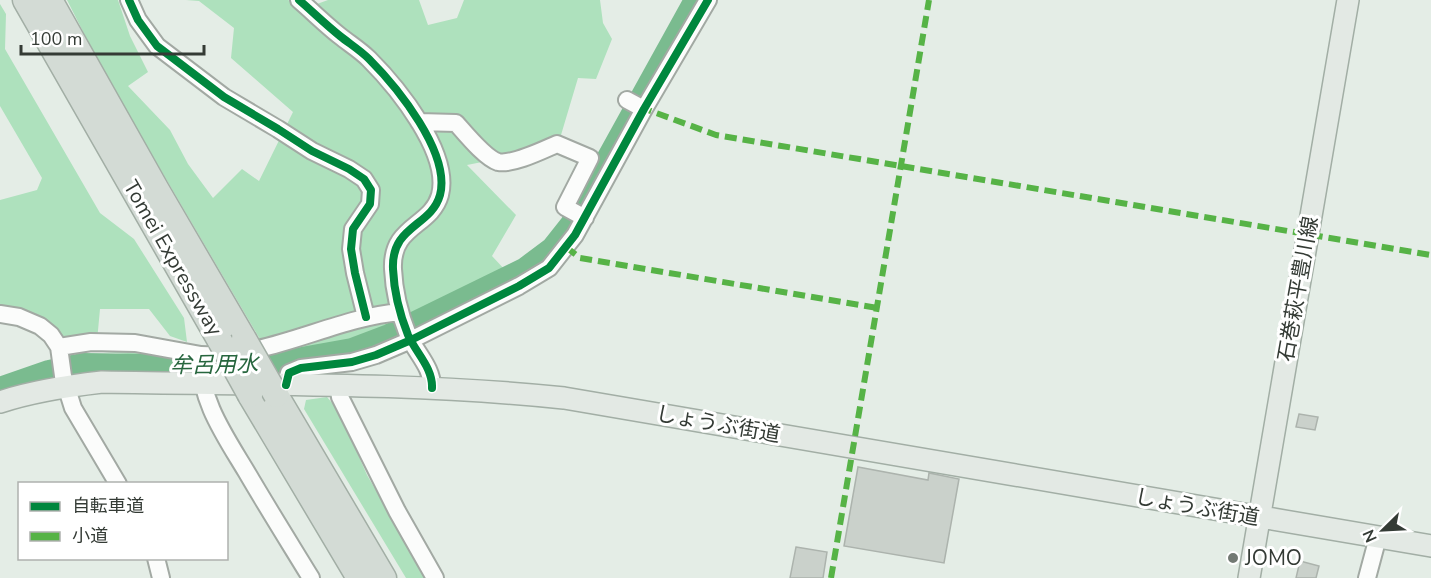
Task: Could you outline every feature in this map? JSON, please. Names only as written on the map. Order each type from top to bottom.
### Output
[{"type":"highway","name":"Tomei Expressway","points":[[25,0],[232,340],[281,390],[384,578]]},
{"type":"highway","name":"Tomei Expressway","points":[[50,0],[157,190],[232,340],[250,395],[358,578]]},
{"type":"main road","name":"石巻萩平豊川線","points":[[1249,578],[1348,0]]},
{"type":"main road","name":"しょうぶ街道","points":[[0,402],[64,381],[102,382],[202,368],[281,390],[338,386],[503,391],[564,398],[1431,546]]},
{"type":"street","points":[[129,0],[142,27],[157,46],[224,97],[312,151],[364,179],[370,190],[370,204],[353,229],[351,249],[366,317]]},
{"type":"street","points":[[299,0],[367,57],[381,72],[419,122],[435,151],[441,178],[440,196],[433,208],[401,238],[395,249],[393,268],[401,314],[409,337],[433,378],[432,388]]},
{"type":"street","points":[[281,390],[289,373],[301,368],[352,362],[376,355],[409,337],[519,286],[543,272],[558,258],[578,214],[644,109],[708,0]]},
{"type":"street","points":[[419,122],[456,123],[484,153],[498,162],[517,160],[557,144],[590,158],[565,207],[578,214]]},
{"type":"street","points":[[0,314],[19,317],[40,326],[51,335],[59,351],[64,381],[73,408],[117,482]]},
{"type":"street","points":[[202,368],[213,356],[273,345],[366,317],[401,314]]},
{"type":"street","points":[[59,351],[91,342],[135,343],[202,368]]},
{"type":"street","points":[[202,368],[213,414],[270,513],[311,578]]},
{"type":"street","points":[[338,386],[340,397],[397,511],[435,578]]},
{"type":"street","points":[[1367,578],[1378,537]]},
{"type":"street","points":[[157,560],[162,578]]},
{"type":"green space","points":[[67,0],[118,0],[130,36],[148,72],[128,86],[170,130],[188,164],[213,198],[242,169],[259,181],[293,112],[231,58],[234,28],[199,1],[186,0],[288,0],[306,8],[328,0],[419,0],[428,25],[457,18],[464,0],[600,0],[603,23],[612,39],[596,79],[578,78],[561,135],[512,156],[467,165],[516,215],[492,256],[506,271],[421,312],[358,338],[326,348],[296,353],[268,353],[105,75]]},
{"type":"green space","points":[[0,4],[6,14],[5,49],[100,213],[134,239],[184,318],[187,342],[170,336],[149,309],[100,309],[97,341],[141,348],[152,356],[67,349],[54,327],[29,312],[0,306],[0,200],[37,190],[42,178],[0,106]]},
{"type":"green space","points":[[327,397],[339,411],[367,475],[427,578],[406,578],[304,409],[306,400]]},
{"type":"building","points":[[1299,414],[1318,417],[1315,430],[1296,427]]},
{"type":"building","points":[[858,467],[928,480],[929,473],[959,479],[944,563],[844,546]]},
{"type":"building","points":[[796,547],[827,552],[823,578],[790,578]]},
{"type":"building","points":[[1300,561],[1319,566],[1316,578],[1296,578]]},
{"type":"waterway","name":"牟呂用水","points":[[0,388],[49,371],[82,364],[215,366],[285,361],[352,349],[389,335],[524,269],[552,248],[571,224],[695,0]]},
{"type":"marked path","points":[[831,578],[929,0]]},
{"type":"marked path","points":[[640,107],[716,135],[1431,255]]},
{"type":"marked path","points":[[566,247],[580,258],[878,308]]},
{"type":"cycle path","points":[[129,0],[138,20],[157,46],[224,97],[312,151],[364,179],[371,190],[370,204],[353,229],[351,249],[366,317]]},
{"type":"cycle path","points":[[299,0],[381,71],[419,122],[430,141],[437,160],[441,178],[440,195],[429,214],[398,243],[393,269],[402,319],[411,342],[427,367],[432,388]]},
{"type":"cycle path","points":[[286,385],[289,373],[301,368],[352,362],[376,355],[519,286],[549,268],[575,235],[644,109],[708,0]]},
{"type":"place","name":"JOMO","points":[[1233,558]]}]
